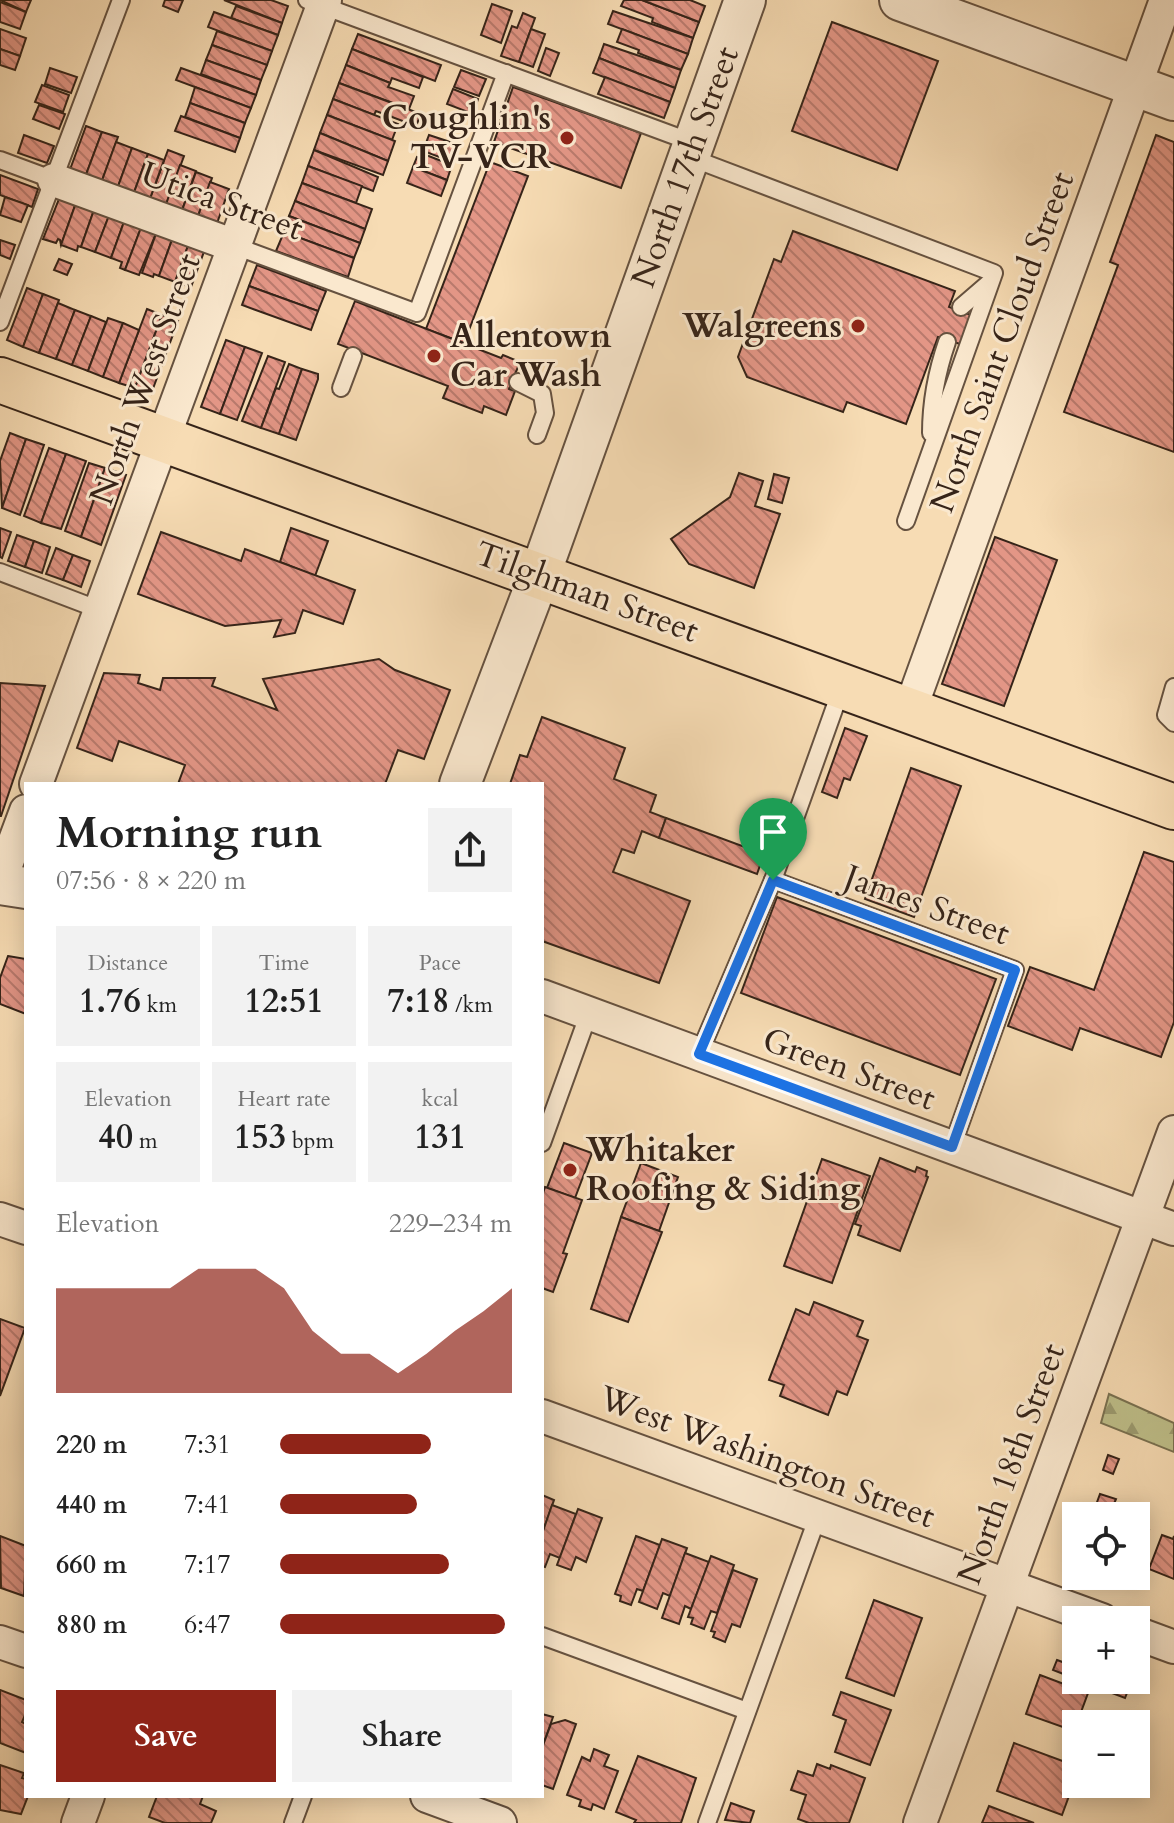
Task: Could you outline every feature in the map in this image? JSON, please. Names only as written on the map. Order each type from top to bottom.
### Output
[{"type":"main road","name":"Tilghman Street","points":[[0,380],[1174,807]]},
{"type":"street","name":"North 17th Street","points":[[461,782],[540,574],[745,0]]},
{"type":"street","points":[[900,0],[1174,100]]},
{"type":"street","name":"North Saint Cloud Street","points":[[910,710],[1166,0]]},
{"type":"street","name":"North West Street","points":[[37,782],[235,246],[318,2]]},
{"type":"street","name":"Utica Street","points":[[54,180],[235,246]]},
{"type":"street","points":[[24,817],[0,883],[24,888]]},
{"type":"street","name":"Green Street","points":[[544,997],[1174,1229]]},
{"type":"street","name":"North 18th Street","points":[[920,1823],[1174,1132]]},
{"type":"street","points":[[0,1219],[24,1227]]},
{"type":"street","name":"West Washington Street","points":[[544,1417],[1065,1606]]},
{"type":"street","points":[[1150,1638],[1174,1647]]},
{"type":"street","points":[[0,1642],[24,1650]]},
{"type":"street","points":[[78,1823],[87,1798]]},
{"type":"street","points":[[432,1798],[500,1823]]},
{"type":"lane","points":[[0,322],[121,0]]},
{"type":"lane","points":[[318,2],[506,73],[864,224],[994,273],[906,521]]},
{"type":"lane","name":"Utica Street","points":[[235,246],[417,313],[506,73]]},
{"type":"lane","name":"Utica Street","points":[[0,160],[54,180]]},
{"type":"lane","points":[[961,307],[991,282]]},
{"type":"lane","points":[[932,446],[931,408],[947,342]]},
{"type":"lane","points":[[341,388],[353,356]]},
{"type":"lane","points":[[518,382],[542,394],[545,413],[537,435]]},
{"type":"lane","points":[[0,572],[100,610]]},
{"type":"lane","points":[[699,1054],[773,880],[843,685]]},
{"type":"lane","points":[[1174,687],[1166,715],[1174,723]]},
{"type":"lane","name":"James Street","points":[[773,880],[1015,970],[952,1147]]},
{"type":"lane","points":[[544,1137],[589,1013]]},
{"type":"lane","points":[[707,1823],[818,1516]]},
{"type":"lane","points":[[544,1637],[747,1711]]},
{"type":"lane","points":[[293,1823],[302,1798]]},
{"type":"green space","points":[[1109,1394],[1174,1423],[1174,1452],[1101,1423]]},
{"type":"building","points":[[0,0],[31,0],[26,12]]},
{"type":"building","points":[[165,0],[183,0],[178,12],[163,6]]},
{"type":"building","points":[[224,0],[271,0],[288,6],[282,23]]},
{"type":"building","points":[[624,0],[642,0],[699,22],[693,38],[621,6]]},
{"type":"building","points":[[642,0],[690,0],[705,6],[699,22]]},
{"type":"building","points":[[0,2],[26,12],[20,29],[0,22]]},
{"type":"building","points":[[492,4],[512,11],[501,43],[481,35]]},
{"type":"building","points":[[236,6],[282,23],[278,35],[231,18]]},
{"type":"building","points":[[613,11],[693,38],[688,54],[608,24]]},
{"type":"building","points":[[214,12],[278,35],[272,51],[208,27]]},
{"type":"building","points":[[523,13],[535,18],[519,62],[501,56],[512,26],[517,28]]},
{"type":"building","points":[[832,22],[938,61],[897,170],[792,131]]},
{"type":"building","points":[[0,29],[26,38],[20,56],[0,49]]},
{"type":"building","points":[[531,29],[545,34],[533,67],[519,62]]},
{"type":"building","points":[[622,29],[688,54],[681,70],[617,42]]},
{"type":"building","points":[[217,31],[272,51],[267,65],[212,45]]},
{"type":"building","points":[[358,34],[441,65],[435,81],[352,49]]},
{"type":"building","points":[[604,44],[681,70],[675,88],[599,58]]},
{"type":"building","points":[[212,45],[267,65],[261,80],[206,60]]},
{"type":"building","points":[[546,48],[559,53],[550,76],[538,71]]},
{"type":"building","points":[[0,49],[20,56],[15,70],[0,65]]},
{"type":"building","points":[[352,49],[423,77],[419,88],[392,78],[390,83],[346,65]]},
{"type":"building","points":[[599,58],[675,88],[670,102],[593,73]]},
{"type":"building","points":[[206,60],[261,80],[256,95],[201,74]]},
{"type":"building","points":[[346,65],[390,83],[388,87],[414,96],[409,109],[339,83]]},
{"type":"building","points":[[50,68],[77,77],[71,93],[45,84]]},
{"type":"building","points":[[181,68],[256,95],[251,108],[176,80]]},
{"type":"building","points":[[461,70],[486,79],[479,96],[454,87]]},
{"type":"building","points":[[605,77],[670,102],[664,118],[598,94]]},
{"type":"building","points":[[339,83],[421,114],[416,126],[376,111],[374,115],[333,99]]},
{"type":"building","points":[[42,85],[69,95],[63,112],[35,102]]},
{"type":"building","points":[[195,87],[251,108],[245,123],[190,103]]},
{"type":"building","name":"Coughlin's TV-VCR","points":[[513,87],[641,133],[621,188],[494,142]]},
{"type":"building","points":[[453,89],[478,99],[473,114],[447,104]]},
{"type":"building","points":[[333,99],[398,124],[392,140],[327,115]]},
{"type":"building","points":[[190,103],[245,123],[240,138],[185,117]]},
{"type":"building","points":[[39,105],[65,114],[59,129],[33,119]]},
{"type":"building","points":[[327,115],[395,141],[388,161],[320,133]]},
{"type":"building","points":[[181,116],[240,138],[235,152],[175,131]]},
{"type":"building","points":[[86,126],[102,132],[84,180],[68,175]]},
{"type":"building","points":[[102,132],[118,137],[100,186],[84,180]]},
{"type":"building","points":[[320,133],[388,161],[383,175],[314,150]]},
{"type":"building","points":[[24,135],[54,146],[47,163],[18,153]]},
{"type":"building","points":[[429,135],[459,145],[453,162],[423,151]]},
{"type":"building","points":[[1156,135],[1174,142],[1174,452],[1064,412],[1118,265],[1110,262]]},
{"type":"building","points":[[116,142],[132,148],[116,192],[100,186]]},
{"type":"building","points":[[132,148],[148,154],[132,198],[116,192]]},
{"type":"building","points":[[168,150],[184,156],[164,210],[148,204]]},
{"type":"building","points":[[314,150],[378,177],[373,191],[308,166]]},
{"type":"building","points":[[148,154],[164,160],[148,204],[132,198]]},
{"type":"building","points":[[426,155],[452,165],[447,180],[413,167],[417,157],[424,159]]},
{"type":"building","points":[[490,162],[528,176],[464,343],[426,329]]},
{"type":"building","points":[[180,165],[196,171],[180,216],[164,210]]},
{"type":"building","points":[[308,166],[362,186],[356,203],[302,183]]},
{"type":"building","points":[[413,167],[447,180],[441,196],[407,183]]},
{"type":"building","points":[[196,172],[212,178],[196,222],[180,216]]},
{"type":"building","points":[[0,175],[38,189],[32,207],[0,195]]},
{"type":"building","points":[[210,182],[229,189],[215,229],[196,222]]},
{"type":"building","points":[[302,183],[372,209],[365,229],[295,201]]},
{"type":"building","points":[[61,194],[77,200],[61,245],[58,239],[56,243],[43,239]]},
{"type":"building","points":[[5,197],[28,205],[21,222],[0,215]]},
{"type":"building","points":[[77,200],[95,207],[77,251],[61,245]]},
{"type":"building","points":[[295,201],[365,229],[360,243],[289,216]]},
{"type":"building","points":[[95,207],[110,213],[95,252],[81,247]]},
{"type":"building","points":[[110,213],[125,219],[111,258],[95,252]]},
{"type":"building","points":[[289,216],[360,243],[354,258],[284,232]]},
{"type":"building","points":[[125,219],[142,225],[125,270],[120,268],[122,262],[111,258]]},
{"type":"building","points":[[142,225],[157,231],[139,275],[125,270]]},
{"type":"building","points":[[157,231],[173,237],[159,276],[154,274],[153,277],[142,273]]},
{"type":"building","name":"Walgreens","points":[[793,231],[955,291],[949,307],[971,315],[960,344],[938,337],[906,424],[847,402],[843,412],[747,377],[738,357],[774,259],[781,262]]},
{"type":"building","points":[[284,232],[354,258],[348,277],[276,251]]},
{"type":"building","points":[[173,237],[189,243],[175,282],[159,276]]},
{"type":"building","points":[[0,240],[15,245],[10,259],[0,255]]},
{"type":"building","points":[[189,243],[205,249],[191,287],[175,282]]},
{"type":"building","points":[[59,259],[72,264],[67,275],[54,270]]},
{"type":"building","points":[[257,265],[326,291],[318,311],[249,286]]},
{"type":"building","points":[[249,286],[318,311],[311,330],[242,305]]},
{"type":"building","points":[[27,288],[43,294],[23,347],[7,340]]},
{"type":"building","points":[[43,294],[59,300],[39,353],[23,347]]},
{"type":"building","name":"Allentown Car Wash","points":[[355,301],[501,358],[503,355],[520,362],[509,389],[515,391],[506,415],[484,406],[482,413],[443,398],[448,386],[338,344]]},
{"type":"building","points":[[58,303],[75,310],[56,359],[39,353]]},
{"type":"building","points":[[147,309],[162,315],[135,388],[119,383]]},
{"type":"building","points":[[75,310],[91,316],[72,365],[56,359]]},
{"type":"building","points":[[162,315],[178,321],[151,394],[135,388]]},
{"type":"building","points":[[91,316],[106,322],[88,371],[72,365]]},
{"type":"building","points":[[108,318],[123,323],[103,377],[88,371]]},
{"type":"building","points":[[123,323],[139,330],[119,383],[103,377]]},
{"type":"building","points":[[226,340],[245,347],[220,414],[201,407]]},
{"type":"building","points":[[245,347],[262,353],[237,420],[220,414]]},
{"type":"building","points":[[268,356],[285,362],[261,428],[242,421]]},
{"type":"building","points":[[289,364],[302,369],[279,434],[261,428]]},
{"type":"building","points":[[302,369],[318,374],[318,379],[296,440],[279,434]]},
{"type":"building","points":[[10,433],[26,439],[2,508],[0,461]]},
{"type":"building","points":[[26,439],[44,445],[20,515],[2,508]]},
{"type":"building","points":[[49,448],[66,454],[41,523],[24,516]]},
{"type":"building","points":[[66,454],[86,461],[61,529],[41,523]]},
{"type":"building","points":[[89,463],[105,468],[81,537],[65,531]]},
{"type":"building","points":[[105,468],[126,475],[101,545],[81,537]]},
{"type":"building","points":[[739,473],[763,481],[755,506],[780,514],[754,588],[689,564],[671,539],[730,497]]},
{"type":"building","points":[[774,474],[789,478],[782,503],[768,499]]},
{"type":"building","points":[[0,528],[11,532],[2,558],[0,557]]},
{"type":"building","points":[[291,528],[328,541],[315,576],[280,562]]},
{"type":"building","points":[[161,532],[241,561],[245,549],[355,590],[343,624],[303,610],[295,633],[274,637],[281,620],[225,626],[138,594]]},
{"type":"building","points":[[17,535],[34,541],[25,567],[8,561]]},
{"type":"building","points":[[995,537],[1057,560],[1004,706],[942,684]]},
{"type":"building","points":[[34,541],[50,547],[42,573],[25,567]]},
{"type":"building","points":[[56,548],[73,555],[63,580],[46,574]]},
{"type":"building","points":[[73,555],[90,561],[81,587],[63,580]]},
{"type":"building","points":[[379,659],[395,670],[450,690],[424,759],[398,750],[386,782],[179,782],[185,765],[119,741],[112,761],[77,748],[104,673],[140,675],[138,683],[160,690],[163,678],[215,678],[212,686],[277,710],[263,679]]},
{"type":"building","points":[[0,683],[45,686],[1,816],[0,816]]},
{"type":"building","points":[[542,717],[625,748],[614,779],[656,795],[650,812],[666,818],[659,838],[642,831],[634,853],[622,849],[613,872],[690,901],[659,983],[544,942],[544,782],[511,782],[520,755],[527,757]]},
{"type":"building","points":[[845,728],[867,736],[850,780],[844,778],[837,798],[822,792]]},
{"type":"building","points":[[911,768],[961,786],[914,917],[865,899]]},
{"type":"building","points":[[666,818],[764,854],[757,874],[659,838]]},
{"type":"building","points":[[1144,852],[1174,862],[1174,1022],[1161,1057],[1080,1028],[1072,1050],[1008,1026],[1030,967],[1094,990]]},
{"type":"building","points":[[777,897],[996,979],[960,1075],[741,993]]},
{"type":"building","points":[[8,956],[24,959],[24,1013],[0,1004],[0,978]]},
{"type":"building","name":"Whitaker Roofing & Siding","points":[[564,1143],[592,1153],[575,1198],[547,1188]]},
{"type":"building","points":[[880,1158],[915,1172],[917,1167],[927,1171],[928,1177],[900,1251],[858,1235],[861,1226],[855,1224]]},
{"type":"building","points":[[822,1159],[870,1176],[832,1283],[784,1266]]},
{"type":"building","points":[[641,1163],[678,1177],[659,1231],[621,1217]]},
{"type":"building","points":[[545,1187],[582,1200],[553,1292],[544,1289]]},
{"type":"building","points":[[621,1217],[662,1232],[628,1322],[591,1309]]},
{"type":"building","points":[[814,1302],[863,1321],[857,1336],[868,1340],[847,1395],[837,1391],[828,1415],[780,1396],[784,1385],[769,1380],[796,1309],[809,1315]]},
{"type":"building","points":[[0,1319],[24,1328],[24,1331],[0,1396]]},
{"type":"building","points":[[1108,1455],[1119,1459],[1113,1474],[1103,1470]]},
{"type":"building","points":[[1100,1494],[1116,1499],[1115,1502],[1097,1502]]},
{"type":"building","points":[[544,1496],[554,1500],[544,1528]]},
{"type":"building","points":[[552,1505],[576,1514],[560,1558],[550,1554],[545,1567],[544,1567],[544,1528]]},
{"type":"building","points":[[578,1509],[602,1518],[586,1562],[576,1557],[571,1570],[557,1565]]},
{"type":"building","points":[[1162,1535],[1173,1539],[1174,1536],[1174,1579],[1150,1569]]},
{"type":"building","points":[[0,1536],[24,1545],[24,1596],[1,1588]]},
{"type":"building","points":[[636,1536],[660,1545],[643,1591],[637,1589],[631,1605],[620,1601],[621,1596],[615,1594]]},
{"type":"building","points":[[662,1539],[687,1548],[670,1596],[663,1593],[657,1609],[639,1602]]},
{"type":"building","points":[[685,1553],[709,1562],[691,1609],[685,1606],[679,1624],[662,1618]]},
{"type":"building","points":[[711,1556],[734,1565],[717,1613],[711,1611],[704,1629],[691,1624],[693,1618],[688,1617]]},
{"type":"building","points":[[733,1570],[757,1579],[740,1627],[732,1624],[725,1642],[713,1637],[715,1632],[711,1631]]},
{"type":"building","points":[[874,1600],[922,1618],[894,1696],[846,1678]]},
{"type":"building","points":[[1057,1660],[1062,1662],[1062,1674],[1053,1670]]},
{"type":"building","points":[[1040,1675],[1062,1683],[1062,1694],[1088,1694],[1082,1710],[1062,1710],[1062,1727],[1026,1714]]},
{"type":"building","points":[[0,1690],[24,1699],[24,1752],[0,1743]]},
{"type":"building","points":[[841,1692],[891,1710],[870,1765],[835,1752],[846,1720],[833,1715]]},
{"type":"building","points":[[544,1715],[553,1717],[544,1742]]},
{"type":"building","points":[[565,1720],[576,1724],[553,1789],[544,1786],[544,1743],[551,1724]]},
{"type":"building","points":[[1014,1743],[1062,1761],[1062,1798],[1068,1798],[1062,1815],[997,1791]]},
{"type":"building","points":[[594,1749],[609,1755],[604,1766],[618,1771],[604,1809],[593,1804],[591,1810],[579,1806],[581,1800],[567,1795],[582,1757],[590,1761]]},
{"type":"building","points":[[638,1756],[696,1778],[681,1823],[634,1823],[636,1820],[616,1812]]},
{"type":"building","points":[[817,1764],[830,1769],[831,1765],[865,1778],[849,1823],[809,1823],[798,1819],[806,1795],[791,1790],[798,1771],[813,1776]]},
{"type":"building","points":[[0,1765],[24,1773],[24,1798],[27,1798],[21,1814],[0,1810]]},
{"type":"building","points":[[156,1798],[202,1798],[200,1804],[216,1811],[211,1823],[165,1823],[149,1817]]},
{"type":"building","points":[[731,1803],[754,1811],[750,1823],[725,1820]]},
{"type":"building","points":[[989,1806],[1034,1823],[982,1823]]},
{"type":"place","name":"Coughlin's TV-VCR","points":[[567,138]]},
{"type":"place","name":"Walgreens","points":[[858,326]]},
{"type":"place","name":"Allentown Car Wash","points":[[434,356]]},
{"type":"place","name":"Whitaker Roofing & Siding","points":[[570,1170]]},
{"type":"route","points":[[773,880],[1015,970],[952,1147],[699,1054],[773,880]]}]
